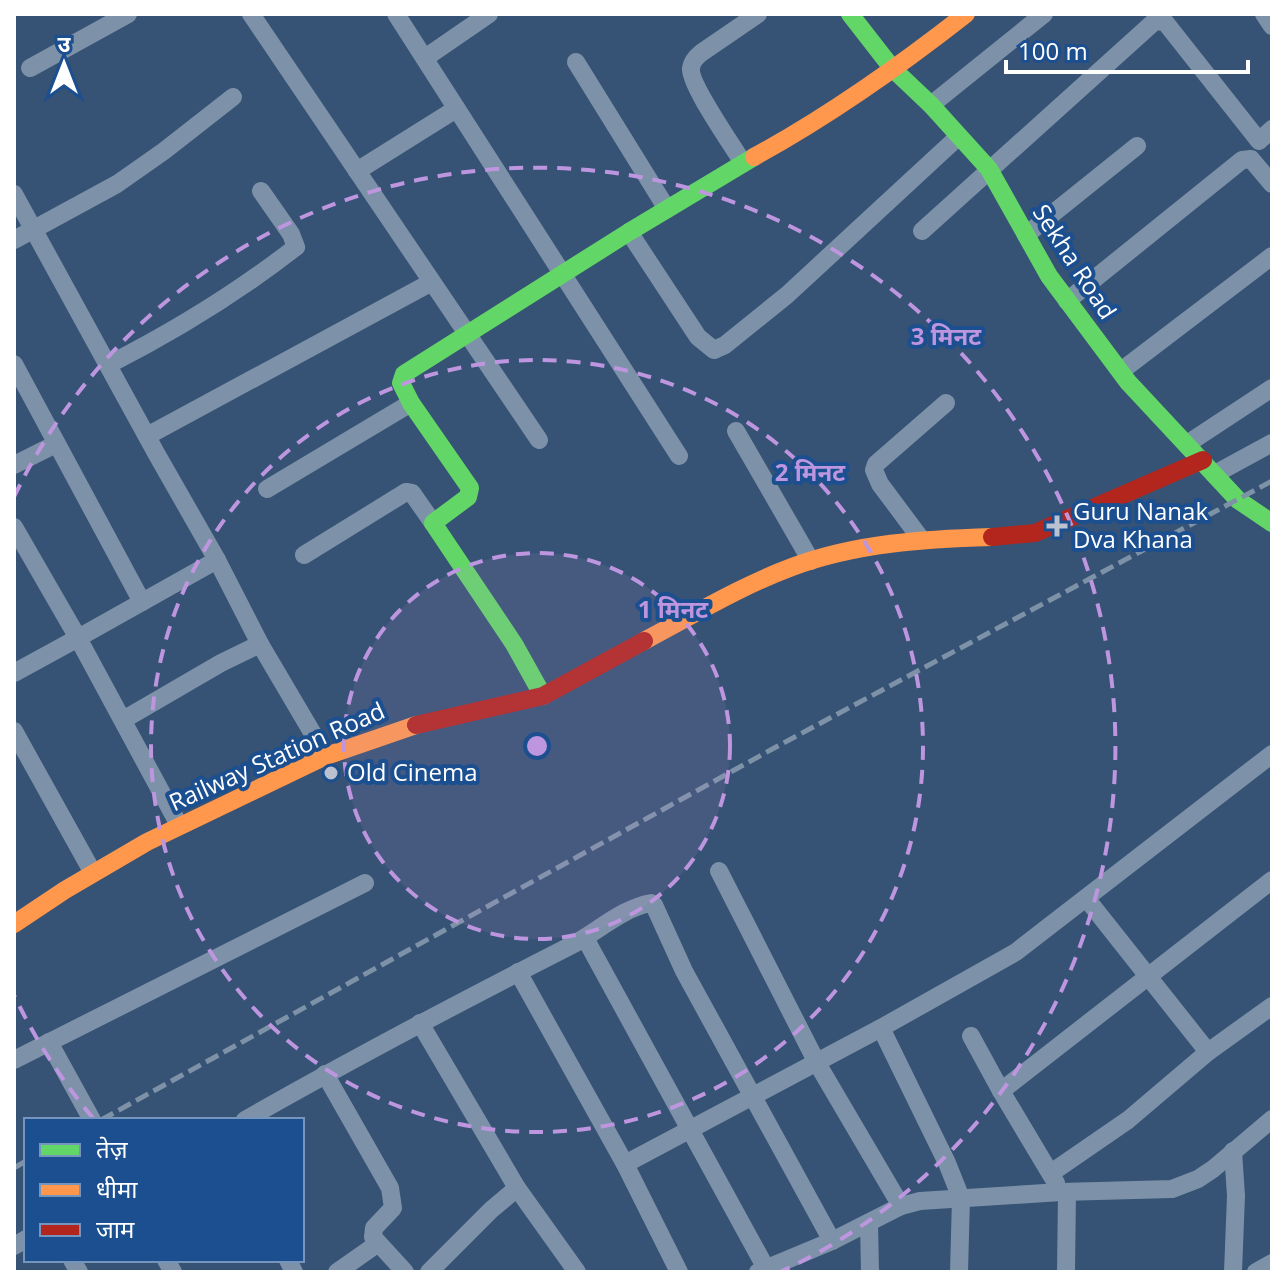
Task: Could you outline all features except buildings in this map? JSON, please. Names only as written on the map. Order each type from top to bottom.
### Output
[{"type":"street","points":[[251,14],[539,440]]},
{"type":"street","points":[[396,14],[679,456]]},
{"type":"street","points":[[425,58],[489,14]]},
{"type":"street","points":[[743,163],[696,85],[691,68],[696,57],[758,14]]},
{"type":"street","name":"Sekha Road","points":[[850,14],[892,68],[931,105],[989,169],[1049,276],[1128,382],[1238,500],[1272,523]]},
{"type":"street","points":[[433,523],[468,497],[470,488],[411,403],[401,383],[404,374],[629,232],[787,139],[966,14]]},
{"type":"street","points":[[931,105],[1044,14]]},
{"type":"street","points":[[1264,14],[1272,26]]},
{"type":"street","points":[[30,68],[119,16]]},
{"type":"street","points":[[922,231],[1148,25],[1160,20],[1165,22],[1259,141],[1272,129]]},
{"type":"street","points":[[576,62],[667,209]]},
{"type":"street","points":[[14,240],[117,184],[233,97]]},
{"type":"street","points":[[357,171],[456,109]]},
{"type":"street","points":[[629,232],[698,337],[714,350],[725,345],[787,295],[958,137]]},
{"type":"street","points":[[1026,235],[1137,146]]},
{"type":"street","points":[[1067,301],[1242,160],[1251,159],[1272,184]]},
{"type":"street","points":[[108,365],[226,299],[296,247],[291,234],[261,191]]},
{"type":"street","points":[[14,194],[217,560],[260,644],[326,756]]},
{"type":"street","points":[[1121,371],[1272,256]]},
{"type":"street","points":[[147,436],[430,283]]},
{"type":"street","points":[[14,364],[142,602]]},
{"type":"street","points":[[1187,444],[1272,388]]},
{"type":"street","points":[[267,489],[411,403]]},
{"type":"street","points":[[921,539],[880,484],[874,470],[876,464],[946,403]]},
{"type":"street","points":[[736,431],[811,561]]},
{"type":"street","points":[[1209,467],[1272,443]]},
{"type":"street","points":[[14,465],[56,444]]},
{"type":"street","name":"Railway Station Road","points":[[14,924],[93,873],[179,825],[326,756],[399,729],[543,696],[751,584],[811,561],[921,539],[1035,533],[1209,467]]},
{"type":"street","points":[[304,555],[406,492],[412,493],[514,644],[543,696]]},
{"type":"street","points":[[14,527],[179,825]]},
{"type":"street","points":[[14,673],[217,560]]},
{"type":"street","points":[[123,720],[260,644]]},
{"type":"street","points":[[14,731],[93,873]]},
{"type":"street","points":[[625,1164],[817,1063],[1016,952],[1272,754]]},
{"type":"street","points":[[719,871],[817,1063],[901,1206]]},
{"type":"street","points":[[1001,1091],[1272,880]]},
{"type":"street","points":[[14,1060],[365,883]]},
{"type":"street","points":[[1086,898],[1208,1052]]},
{"type":"street","points":[[248,1118],[420,1023],[585,938],[616,918],[646,903],[653,904],[684,971],[832,1241]]},
{"type":"street","points":[[585,938],[764,1271],[901,1206],[920,1201],[1172,1189],[1198,1179],[1272,1119]]},
{"type":"street","points":[[518,972],[625,1164],[679,1272]]},
{"type":"street","points":[[1051,1173],[1128,1120],[1208,1052],[1272,1006]]},
{"type":"street","points":[[420,1023],[517,1188],[571,1270]]},
{"type":"street","points":[[881,1028],[961,1198],[959,1272]]},
{"type":"street","points":[[971,1036],[1064,1192],[1066,1272]]},
{"type":"street","points":[[49,1042],[91,1118]]},
{"type":"street","points":[[325,1074],[393,1197],[393,1208],[373,1230],[373,1237],[405,1272]]},
{"type":"street","points":[[1233,1151],[1236,1196],[1233,1272]]},
{"type":"street","points":[[429,1272],[517,1188]]},
{"type":"street","points":[[869,1223],[870,1272]]},
{"type":"street","points":[[337,1272],[377,1244]]},
{"type":"street","points":[[1256,1272],[1272,1263]]},
{"type":"railway","points":[[105,1118],[776,747],[1272,481]]},
{"type":"railway","points":[[14,1168],[24,1162]]},
{"type":"traffic: fast","points":[[850,14],[892,68],[931,105],[989,169],[1049,276],[1128,382],[1238,500],[1272,523]]},
{"type":"traffic: fast","points":[[543,696],[514,644],[433,523],[468,497],[470,488],[411,403],[401,383],[404,374],[754,157]]},
{"type":"traffic: slow","points":[[754,157],[863,90],[966,14]]},
{"type":"traffic: slow","points":[[644,641],[754,583],[816,559],[866,547],[992,537]]},
{"type":"traffic: slow","points":[[14,924],[147,842],[326,756],[416,725]]},
{"type":"traffic: jam","points":[[992,537],[1035,533],[1203,460]]},
{"type":"traffic: jam","points":[[416,725],[543,696],[644,641]]},
{"type":"place","name":"Guru Nanak Dva Khana","points":[[1057,526]]},
{"type":"place","name":"Old Cinema","points":[[331,773]]}]
